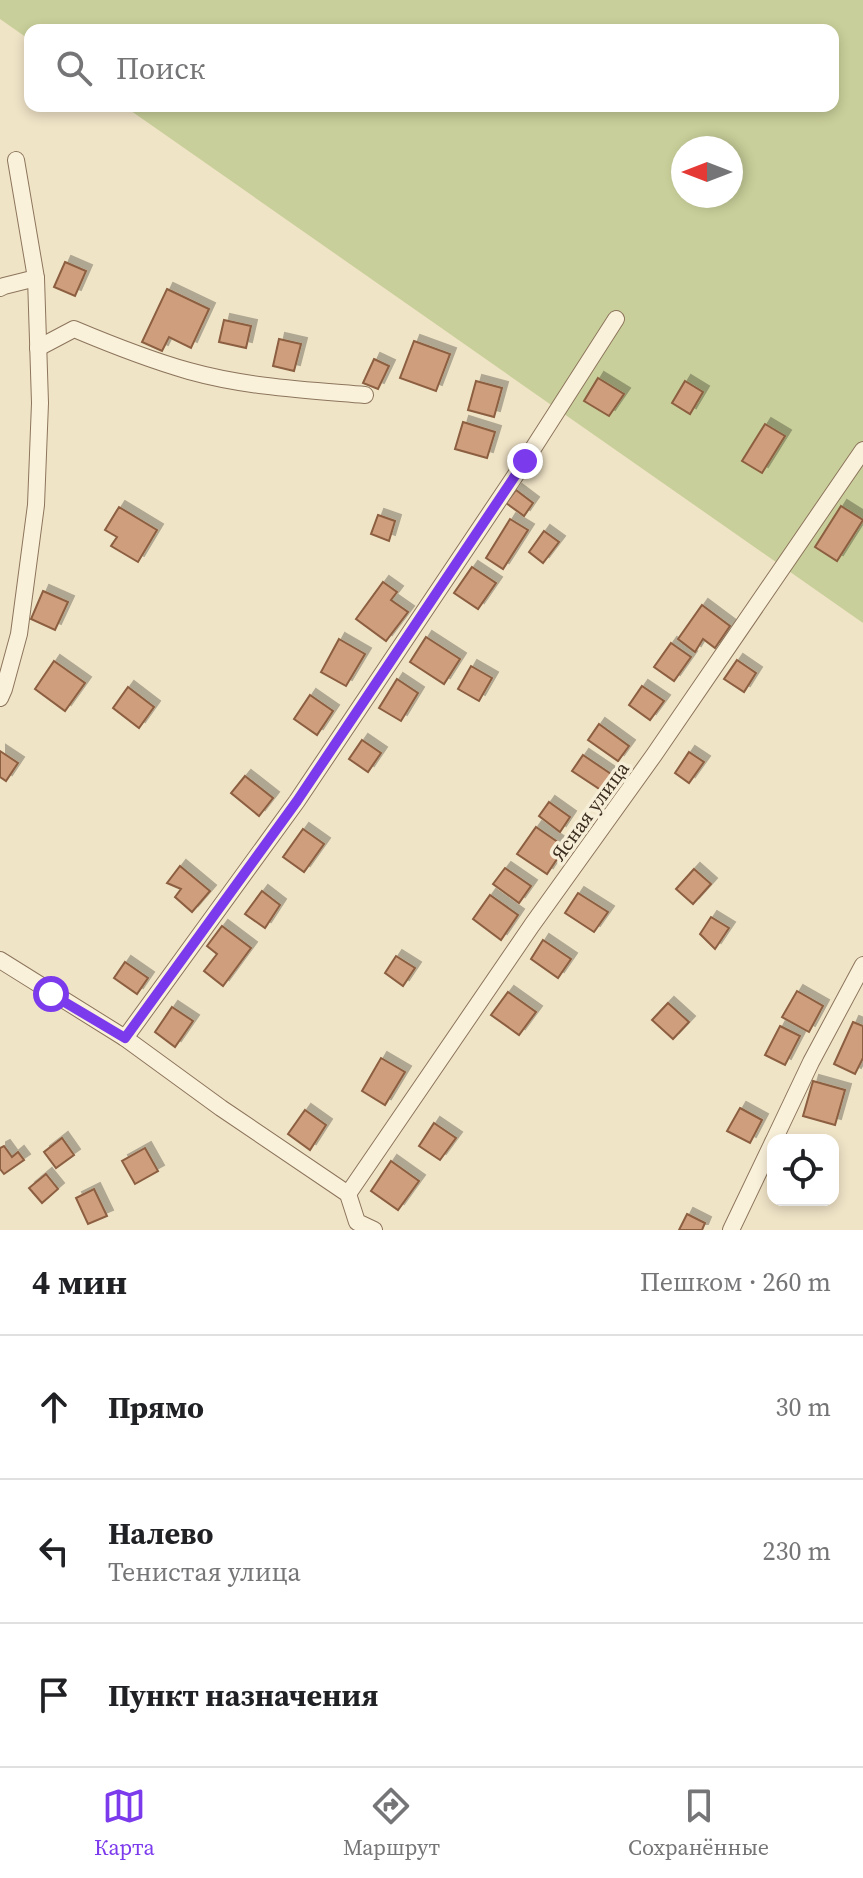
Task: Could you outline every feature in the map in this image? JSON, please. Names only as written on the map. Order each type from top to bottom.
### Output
[{"type":"street","points":[[0,698],[19,634],[36,505],[40,403],[36,278],[16,160]]},
{"type":"street","points":[[0,288],[36,278]]},
{"type":"street","points":[[125,1038],[297,801],[525,461],[616,319]]},
{"type":"street","points":[[38,348],[74,329],[128,351],[191,371],[261,385],[365,395]]},
{"type":"street","name":"Ясная улица","points":[[348,1194],[863,450]]},
{"type":"street","points":[[0,960],[125,1038],[348,1194],[353,1226],[374,1230]]},
{"type":"street","points":[[777,1134],[811,1062],[863,965]]},
{"type":"street","points":[[731,1230],[767,1155]]},
{"type":"green space","points":[[0,0],[863,0],[863,623],[133,112],[839,112],[839,24],[24,24],[24,36],[0,19]]},
{"type":"building","points":[[65,262],[86,271],[75,296],[54,287]]},
{"type":"building","points":[[167,289],[209,309],[191,348],[169,337],[162,351],[142,342]]},
{"type":"building","points":[[224,320],[251,326],[246,348],[219,342]]},
{"type":"building","points":[[279,339],[301,344],[294,371],[273,366]]},
{"type":"building","points":[[414,341],[450,354],[436,391],[400,378]]},
{"type":"building","points":[[374,359],[389,366],[378,389],[363,383]]},
{"type":"building","points":[[598,378],[624,394],[609,416],[584,401]]},
{"type":"building","points":[[476,381],[502,388],[494,417],[468,410]]},
{"type":"building","points":[[685,381],[703,392],[690,414],[672,403]]},
{"type":"building","points":[[463,422],[495,432],[487,458],[455,449]]},
{"type":"building","points":[[765,424],[785,436],[762,473],[742,461]]},
{"type":"building","points":[[516,490],[533,503],[524,516],[506,503]]},
{"type":"building","points":[[841,506],[863,520],[837,561],[815,547]]},
{"type":"building","points":[[119,507],[157,530],[138,562],[111,546],[117,537],[105,530]]},
{"type":"building","points":[[378,515],[395,521],[389,541],[371,534]]},
{"type":"building","points":[[510,519],[528,530],[503,569],[486,558]]},
{"type":"building","points":[[544,531],[559,542],[543,563],[529,552]]},
{"type":"building","points":[[472,567],[496,583],[478,609],[454,593]]},
{"type":"building","points":[[383,582],[397,592],[391,600],[408,612],[386,641],[356,619]]},
{"type":"building","points":[[43,591],[68,602],[55,630],[31,619]]},
{"type":"building","points":[[702,605],[730,626],[715,648],[703,639],[695,652],[678,639]]},
{"type":"building","points":[[426,637],[460,659],[444,684],[410,662]]},
{"type":"building","points":[[339,639],[365,654],[346,686],[321,672]]},
{"type":"building","points":[[671,643],[691,657],[674,681],[654,667]]},
{"type":"building","points":[[737,660],[756,673],[744,692],[724,679]]},
{"type":"building","points":[[54,661],[85,683],[65,711],[35,689]]},
{"type":"building","points":[[471,666],[492,678],[479,701],[458,689]]},
{"type":"building","points":[[397,679],[418,693],[401,721],[379,708]]},
{"type":"building","points":[[642,686],[664,701],[650,720],[629,705]]},
{"type":"building","points":[[128,687],[154,707],[139,728],[113,708]]},
{"type":"building","points":[[310,695],[333,711],[317,735],[294,719]]},
{"type":"building","points":[[599,724],[629,746],[618,761],[588,740]]},
{"type":"building","points":[[362,740],[381,753],[368,772],[349,759]]},
{"type":"building","points":[[0,751],[18,763],[6,781],[0,777]]},
{"type":"building","points":[[689,752],[704,762],[689,783],[675,773]]},
{"type":"building","points":[[583,755],[617,778],[607,794],[572,771]]},
{"type":"building","points":[[245,776],[273,798],[259,816],[231,793]]},
{"type":"building","points":[[549,802],[570,817],[560,832],[539,816]]},
{"type":"building","points":[[536,827],[565,847],[547,874],[517,854]]},
{"type":"building","points":[[303,829],[324,844],[304,872],[283,857]]},
{"type":"building","points":[[180,866],[210,891],[192,912],[175,897],[181,889],[167,883]]},
{"type":"building","points":[[505,868],[531,886],[519,903],[493,884]]},
{"type":"building","points":[[694,869],[711,884],[693,904],[676,889]]},
{"type":"building","points":[[262,891],[280,905],[265,928],[245,914]]},
{"type":"building","points":[[578,893],[608,912],[594,932],[565,913]]},
{"type":"building","points":[[490,895],[518,915],[501,940],[473,919]]},
{"type":"building","points":[[711,917],[729,928],[715,949],[700,934]]},
{"type":"building","points":[[222,926],[251,948],[223,986],[204,971],[217,954],[207,946]]},
{"type":"building","points":[[543,940],[571,959],[558,978],[531,959]]},
{"type":"building","points":[[396,956],[415,968],[403,986],[385,973]]},
{"type":"building","points":[[125,962],[148,978],[137,994],[114,978]]},
{"type":"building","points":[[797,991],[823,1006],[809,1032],[782,1017]]},
{"type":"building","points":[[508,992],[536,1012],[519,1035],[491,1015]]},
{"type":"building","points":[[668,1003],[689,1022],[673,1039],[652,1020]]},
{"type":"building","points":[[172,1007],[193,1021],[175,1047],[155,1032]]},
{"type":"building","points":[[853,1022],[863,1026],[863,1058],[855,1074],[834,1064]]},
{"type":"building","points":[[780,1026],[800,1036],[785,1065],[765,1055]]},
{"type":"building","points":[[381,1058],[405,1072],[385,1105],[362,1091]]},
{"type":"building","points":[[813,1081],[845,1090],[835,1125],[803,1116]]},
{"type":"building","points":[[740,1108],[762,1120],[750,1143],[727,1131]]},
{"type":"building","points":[[305,1110],[326,1125],[310,1150],[288,1134]]},
{"type":"building","points":[[434,1123],[456,1138],[440,1160],[419,1146]]},
{"type":"building","points":[[62,1138],[74,1155],[56,1168],[44,1152]]},
{"type":"building","points":[[4,1146],[12,1157],[18,1152],[24,1160],[4,1174],[0,1169],[0,1148]]},
{"type":"building","points":[[145,1148],[158,1171],[135,1184],[122,1161]]},
{"type":"building","points":[[391,1161],[419,1181],[398,1210],[371,1191]]},
{"type":"building","points":[[46,1174],[58,1189],[42,1203],[29,1188]]},
{"type":"building","points":[[94,1189],[107,1216],[88,1224],[76,1198]]},
{"type":"building","points":[[687,1214],[705,1223],[702,1230],[679,1230]]},
{"type":"route","points":[[51,994],[125,1038],[297,801],[525,461]]}]
